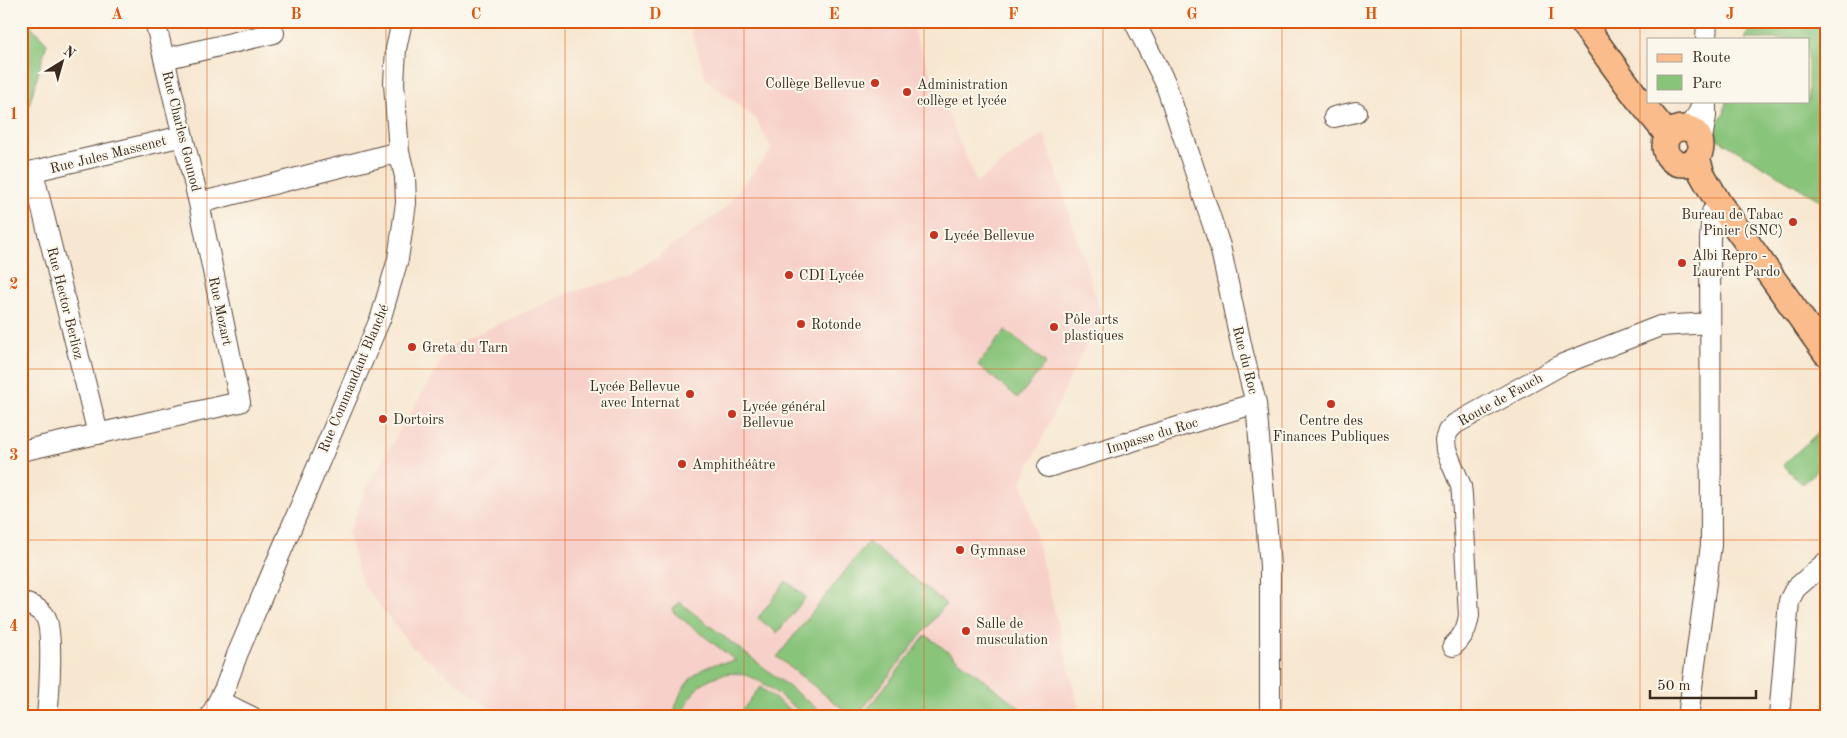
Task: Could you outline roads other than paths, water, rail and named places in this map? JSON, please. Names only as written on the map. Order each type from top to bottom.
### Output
[{"type":"main road","points":[[1581,21],[1635,95],[1686,146],[1718,202],[1826,354]]},
{"type":"main road","points":[[1686,146],[1712,212],[1740,232]]},
{"type":"street","name":"Rue Charles Gounod","points":[[154,21],[199,203]]},
{"type":"street","name":"Rue Commandant Blanché","points":[[214,709],[381,317],[398,259],[406,204],[405,176],[399,152],[394,83],[396,49],[402,21]]},
{"type":"street","name":"Rue du Roc","points":[[1134,21],[1165,82],[1220,246],[1256,403],[1270,566],[1270,717]]},
{"type":"street","points":[[1706,38],[1707,21]]},
{"type":"street","name":"Rue Charles Gounod","points":[[164,59],[274,33]]},
{"type":"street","points":[[1686,146],[1706,116],[1705,102]]},
{"type":"street","points":[[1334,117],[1356,112]]},
{"type":"street","name":"Rue Jules Massenet","points":[[27,173],[183,136]]},
{"type":"street","points":[[199,203],[399,152]]},
{"type":"street","name":"Rue Hector Berlioz","points":[[27,173],[98,434]]},
{"type":"street","name":"Rue Mozart","points":[[21,451],[240,402],[199,203]]},
{"type":"street","points":[[1688,717],[1711,545],[1710,239],[1712,212]]},
{"type":"street","name":"Route de Fauch","points":[[1452,646],[1460,640],[1467,628],[1469,615],[1461,486],[1446,450],[1444,440],[1448,430],[1480,409],[1563,364],[1660,326],[1710,323]]},
{"type":"street","name":"Impasse du Roc","points":[[1048,467],[1256,403]]},
{"type":"street","points":[[1779,717],[1790,601],[1796,589],[1826,562]]},
{"type":"street","points":[[21,602],[32,606],[44,615],[50,630],[47,717]]},
{"type":"street","points":[[214,709],[252,717]]},
{"type":"place","name":"Collège Bellevue","points":[[875,83]]},
{"type":"place","name":"Administration collège et lycée","points":[[907,92]]},
{"type":"place","name":"Bureau de Tabac Pinier (SNC)","points":[[1793,222]]},
{"type":"place","name":"Lycée Bellevue","points":[[934,235]]},
{"type":"place","name":"Albi Repro - Laurent Pardo","points":[[1682,263]]},
{"type":"place","name":"CDI Lycée","points":[[789,275]]},
{"type":"place","name":"Rotonde","points":[[801,324]]},
{"type":"place","name":"Pôle arts plastiques","points":[[1054,327]]},
{"type":"place","name":"Greta du Tarn","points":[[412,347]]},
{"type":"place","name":"Lycée Bellevue avec Internat","points":[[690,394]]},
{"type":"place","name":"Centre des Finances Publiques","points":[[1331,404]]},
{"type":"place","name":"Lycée général Bellevue","points":[[732,414]]},
{"type":"place","name":"Dortoirs","points":[[383,419]]},
{"type":"place","name":"Amphithéâtre","points":[[682,464]]},
{"type":"place","name":"Gymnase","points":[[960,550]]},
{"type":"place","name":"Salle de musculation","points":[[966,631]]}]
